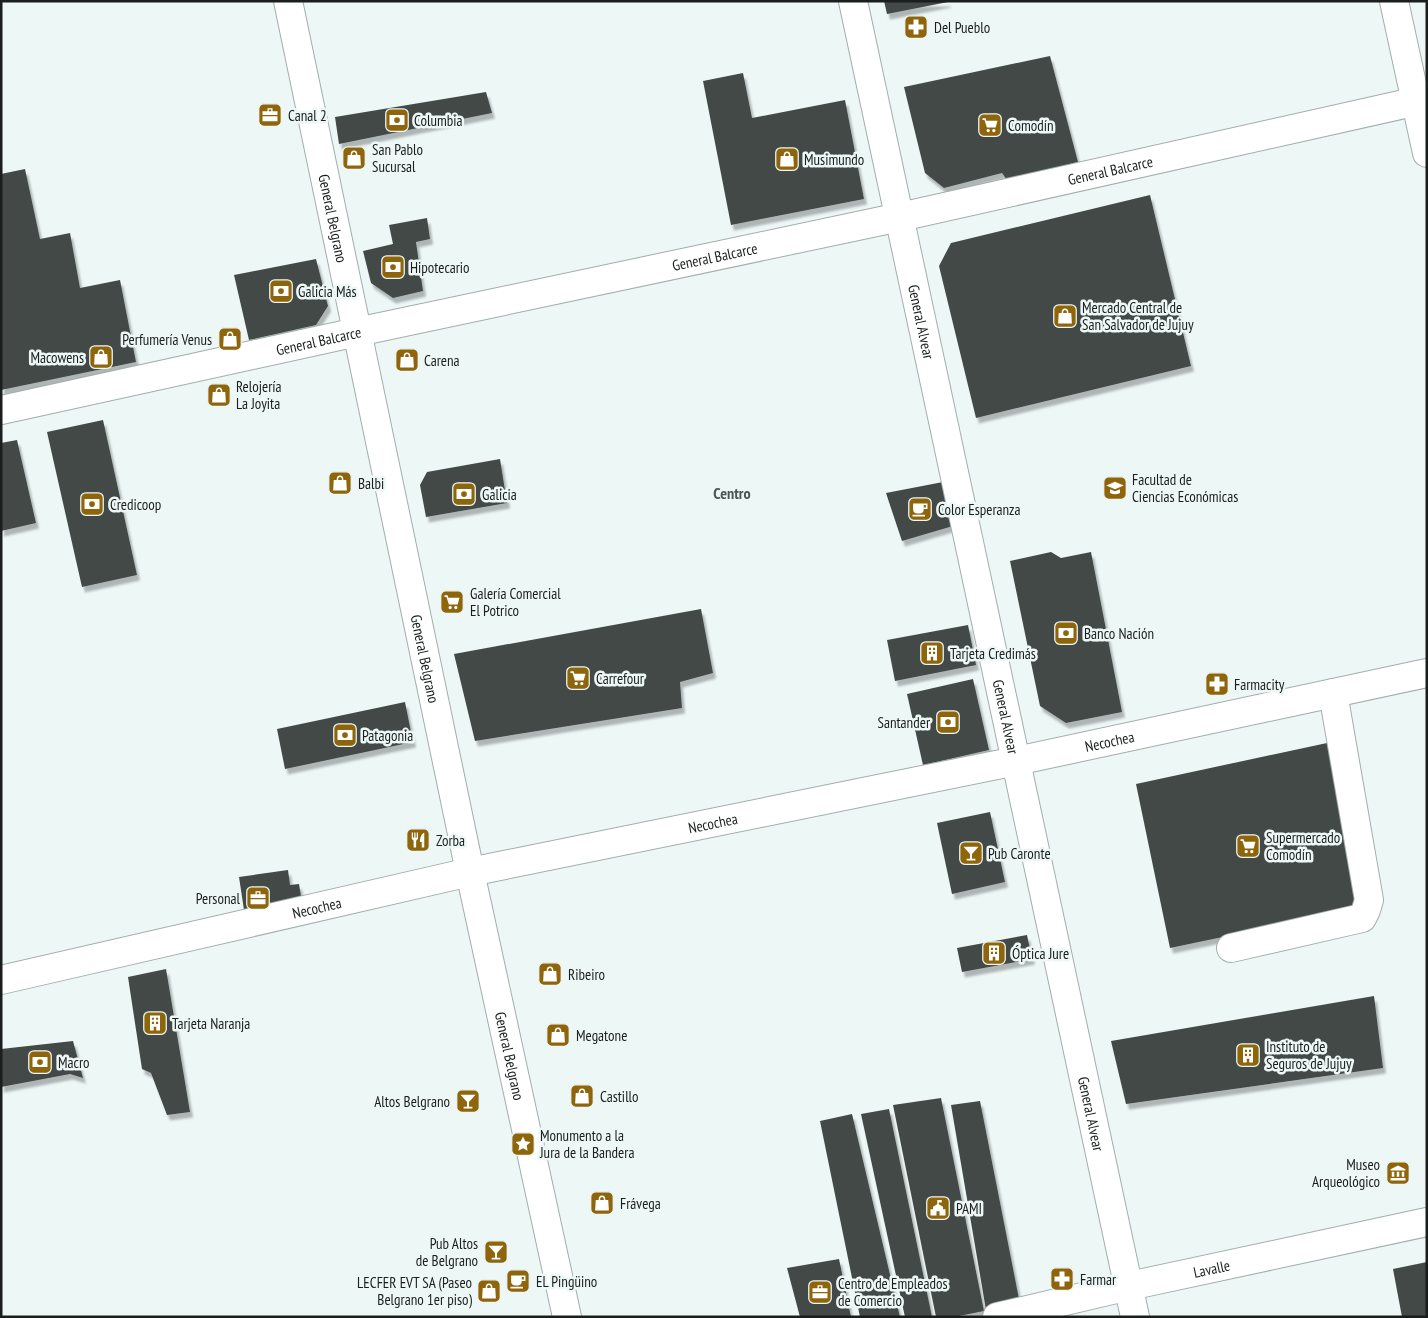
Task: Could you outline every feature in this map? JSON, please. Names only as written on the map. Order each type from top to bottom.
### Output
[{"type":"street","name":"General Belgrano","points":[[288,1],[470,872],[566,1317]]},
{"type":"street","name":"General Alvear","points":[[853,1],[1134,1317]]},
{"type":"street","points":[[1394,1],[1421,100],[1427,153]]},
{"type":"street","name":"General Balcarce","points":[[1,410],[900,216],[1421,100]]},
{"type":"street","name":"Necochea","points":[[1,980],[470,872],[1016,761],[1427,673]]},
{"type":"street","points":[[1231,948],[1362,918],[1366,910],[1369,900],[1333,693]]},
{"type":"street","name":"Lavalle","points":[[997,1317],[1128,1286],[1427,1222]]},
{"type":"building","points":[[884,1],[948,1],[948,2],[887,14]]},
{"type":"building","name":"Comodín","points":[[1050,56],[1078,162],[1007,180],[1002,173],[944,188],[925,173],[904,87]]},
{"type":"building","name":"Musimundo","points":[[743,73],[752,118],[845,100],[864,199],[731,225],[703,81]]},
{"type":"building","name":"Columbia","points":[[486,92],[492,113],[339,144],[335,117]]},
{"type":"building","points":[[25,169],[40,239],[70,233],[80,288],[120,280],[136,362],[1,390],[1,174]]},
{"type":"building","name":"Mercado Central de San Salvador de Jujuy","points":[[1150,195],[1191,366],[976,418],[939,266],[951,243]]},
{"type":"building","name":"Hipotecario","points":[[427,218],[430,239],[416,242],[423,291],[393,298],[371,283],[363,251],[393,244],[389,225]]},
{"type":"building","name":"Galicia Más","points":[[316,259],[328,306],[316,325],[249,340],[234,275]]},
{"type":"building","name":"Credicoop","points":[[103,420],[137,575],[82,587],[47,432]]},
{"type":"building","points":[[17,440],[36,523],[1,531],[1,443]]},
{"type":"building","name":"Galicia","points":[[500,459],[507,503],[426,517],[420,485],[427,472]]},
{"type":"building","name":"Color Esperanza","points":[[943,482],[953,526],[902,541],[886,493]]},
{"type":"building","name":"Banco Nación","points":[[1051,552],[1061,558],[1091,552],[1122,712],[1066,723],[1040,706],[1010,561]]},
{"type":"building","name":"Carrefour","points":[[701,609],[713,673],[680,682],[682,708],[475,741],[454,654]]},
{"type":"building","name":"Tarjeta Credimás","points":[[968,625],[976,665],[895,681],[887,640]]},
{"type":"building","name":"Santander","points":[[973,679],[989,750],[923,765],[907,694]]},
{"type":"building","name":"Patagonia","points":[[405,702],[413,742],[285,769],[277,729]]},
{"type":"building","name":"Supermercado Comodín","points":[[1327,743],[1361,908],[1170,948],[1136,784]]},
{"type":"building","name":"Pub Caronte","points":[[990,812],[1005,882],[952,894],[937,823]]},
{"type":"building","points":[[288,870],[290,885],[299,884],[302,902],[244,910],[239,877]]},
{"type":"building","name":"Óptica Jure","points":[[1027,935],[1032,959],[962,972],[957,948]]},
{"type":"building","name":"Tarjeta Naranja","points":[[166,969],[190,1112],[167,1115],[151,1073],[142,1069],[128,977]]},
{"type":"building","name":"Instituto de Seguros de Jujuy","points":[[1374,996],[1383,1068],[1126,1104],[1111,1041]]},
{"type":"building","name":"Macro","points":[[73,1041],[83,1078],[70,1074],[1,1087],[1,1049]]},
{"type":"building","name":"PAMI","points":[[941,1098],[984,1311],[954,1317],[936,1317],[893,1105]]},
{"type":"building","points":[[980,1101],[1020,1304],[986,1310],[951,1105]]},
{"type":"building","points":[[889,1109],[932,1317],[905,1317],[861,1114]]},
{"type":"building","points":[[852,1114],[900,1317],[860,1317],[820,1121]]},
{"type":"building","name":"Centro de Empleados de Comercio","points":[[839,1259],[851,1317],[800,1317],[787,1268]]},
{"type":"building","points":[[1427,1262],[1427,1317],[1402,1317],[1393,1269]]},
{"type":"place","name":"Del Pueblo","points":[[916,27]]},
{"type":"place","name":"Canal 2","points":[[270,115]]},
{"type":"place","name":"Columbia","points":[[397,120]]},
{"type":"place","name":"Comodín","points":[[990,125]]},
{"type":"place","name":"San Pablo Sucursal","points":[[354,158]]},
{"type":"place","name":"Musimundo","points":[[787,159]]},
{"type":"place","name":"Hipotecario","points":[[393,267]]},
{"type":"place","name":"Galicia Más","points":[[281,291]]},
{"type":"place","name":"Mercado Central de San Salvador de Jujuy","points":[[1065,316]]},
{"type":"place","name":"Perfumería Venus","points":[[230,339]]},
{"type":"place","name":"Macowens","points":[[101,357]]},
{"type":"place","name":"Carena","points":[[407,360]]},
{"type":"place","name":"Relojería La Joyita","points":[[219,395]]},
{"type":"place","name":"Balbi","points":[[340,483]]},
{"type":"place","name":"Facultad de Ciencias Económicas","points":[[1115,488]]},
{"type":"place","name":"Galicia","points":[[464,494]]},
{"type":"place","name":"Credicoop","points":[[92,504]]},
{"type":"place","name":"Color Esperanza","points":[[920,509]]},
{"type":"place","name":"Galería Comercial El Potrico","points":[[452,602]]},
{"type":"place","name":"Banco Nación","points":[[1066,633]]},
{"type":"place","name":"Tarjeta Credimás","points":[[932,653]]},
{"type":"place","name":"Carrefour","points":[[578,678]]},
{"type":"place","name":"Farmacity","points":[[1217,684]]},
{"type":"place","name":"Santander","points":[[948,722]]},
{"type":"place","name":"Patagonia","points":[[345,735]]},
{"type":"place","name":"Zorba","points":[[418,840]]},
{"type":"place","name":"Supermercado Comodín","points":[[1248,846]]},
{"type":"place","name":"Pub Caronte","points":[[971,853]]},
{"type":"place","name":"Personal","points":[[258,898]]},
{"type":"place","name":"Óptica Jure","points":[[994,953]]},
{"type":"place","name":"Ribeiro","points":[[550,974]]},
{"type":"place","name":"Tarjeta Naranja","points":[[155,1023]]},
{"type":"place","name":"Megatone","points":[[558,1035]]},
{"type":"place","name":"Instituto de Seguros de Jujuy","points":[[1248,1055]]},
{"type":"place","name":"Macro","points":[[40,1062]]},
{"type":"place","name":"Castillo","points":[[582,1096]]},
{"type":"place","name":"Altos Belgrano","points":[[468,1101]]},
{"type":"place","name":"Monumento a la Jura de la Bandera","points":[[523,1144]]},
{"type":"place","name":"Museo Arqueológico","points":[[1398,1173]]},
{"type":"place","name":"Frávega","points":[[602,1203]]},
{"type":"place","name":"PAMI","points":[[938,1208]]},
{"type":"place","name":"Pub Altos de Belgrano","points":[[496,1252]]},
{"type":"place","name":"Farmar","points":[[1062,1279]]},
{"type":"place","name":"EL Pingüino","points":[[518,1281]]},
{"type":"place","name":"LECFER EVT SA (Paseo Belgrano 1er piso)","points":[[489,1291]]},
{"type":"place","name":"Centro de Empleados de Comercio","points":[[820,1292]]},
{"type":"district","name":"Centro","points":[[732,493]]}]
